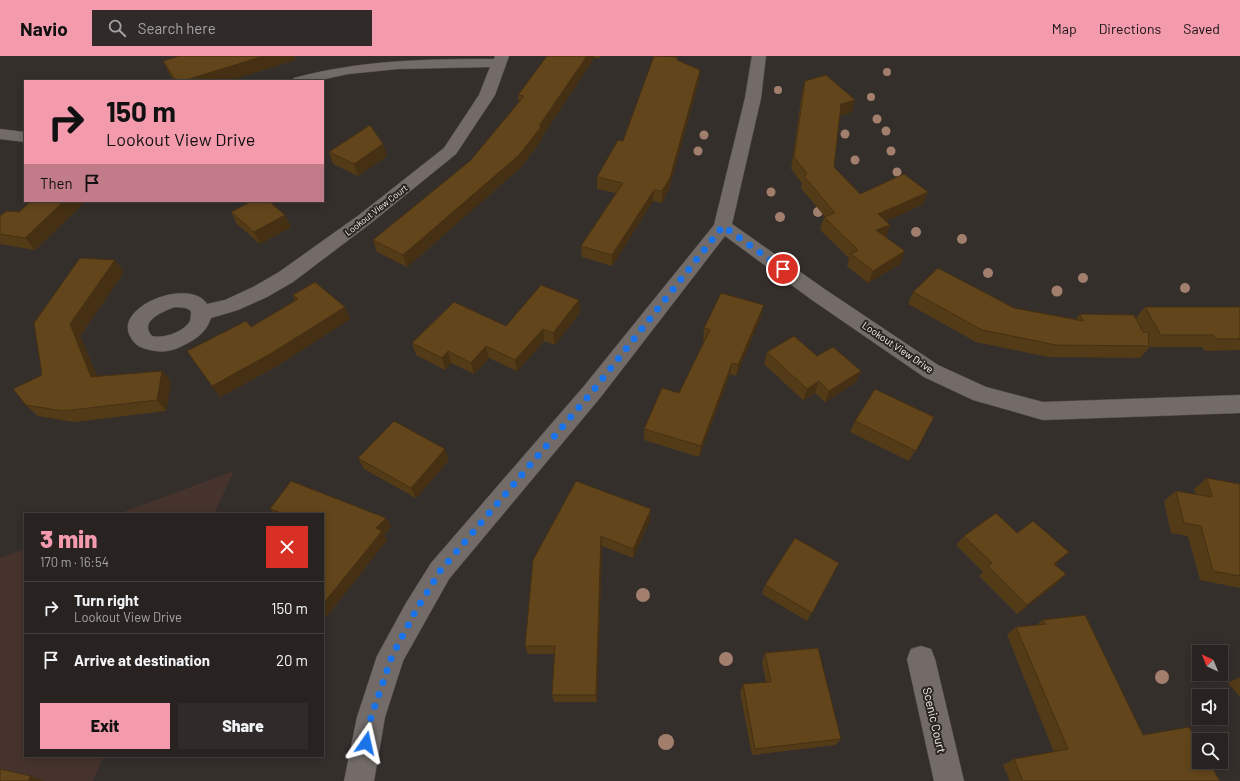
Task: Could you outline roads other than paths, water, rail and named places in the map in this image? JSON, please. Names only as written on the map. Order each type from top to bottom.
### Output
[{"type":"street","points":[[359,781],[371,717],[392,656],[415,612],[440,571],[592,392],[723,226],[753,98],[759,56]]},
{"type":"street","points":[[303,80],[354,69],[501,59]]},
{"type":"street","name":"Lookout View Court","points":[[202,313],[231,305],[260,292],[286,277],[365,219],[450,151],[487,95],[501,59]]},
{"type":"street","points":[[0,134],[24,137]]},
{"type":"street","name":"Lookout View Drive","points":[[723,226],[931,371],[981,394],[1044,411],[1240,404]]},
{"type":"street","name":"Scenic Court","points":[[921,659],[949,781]]}]
